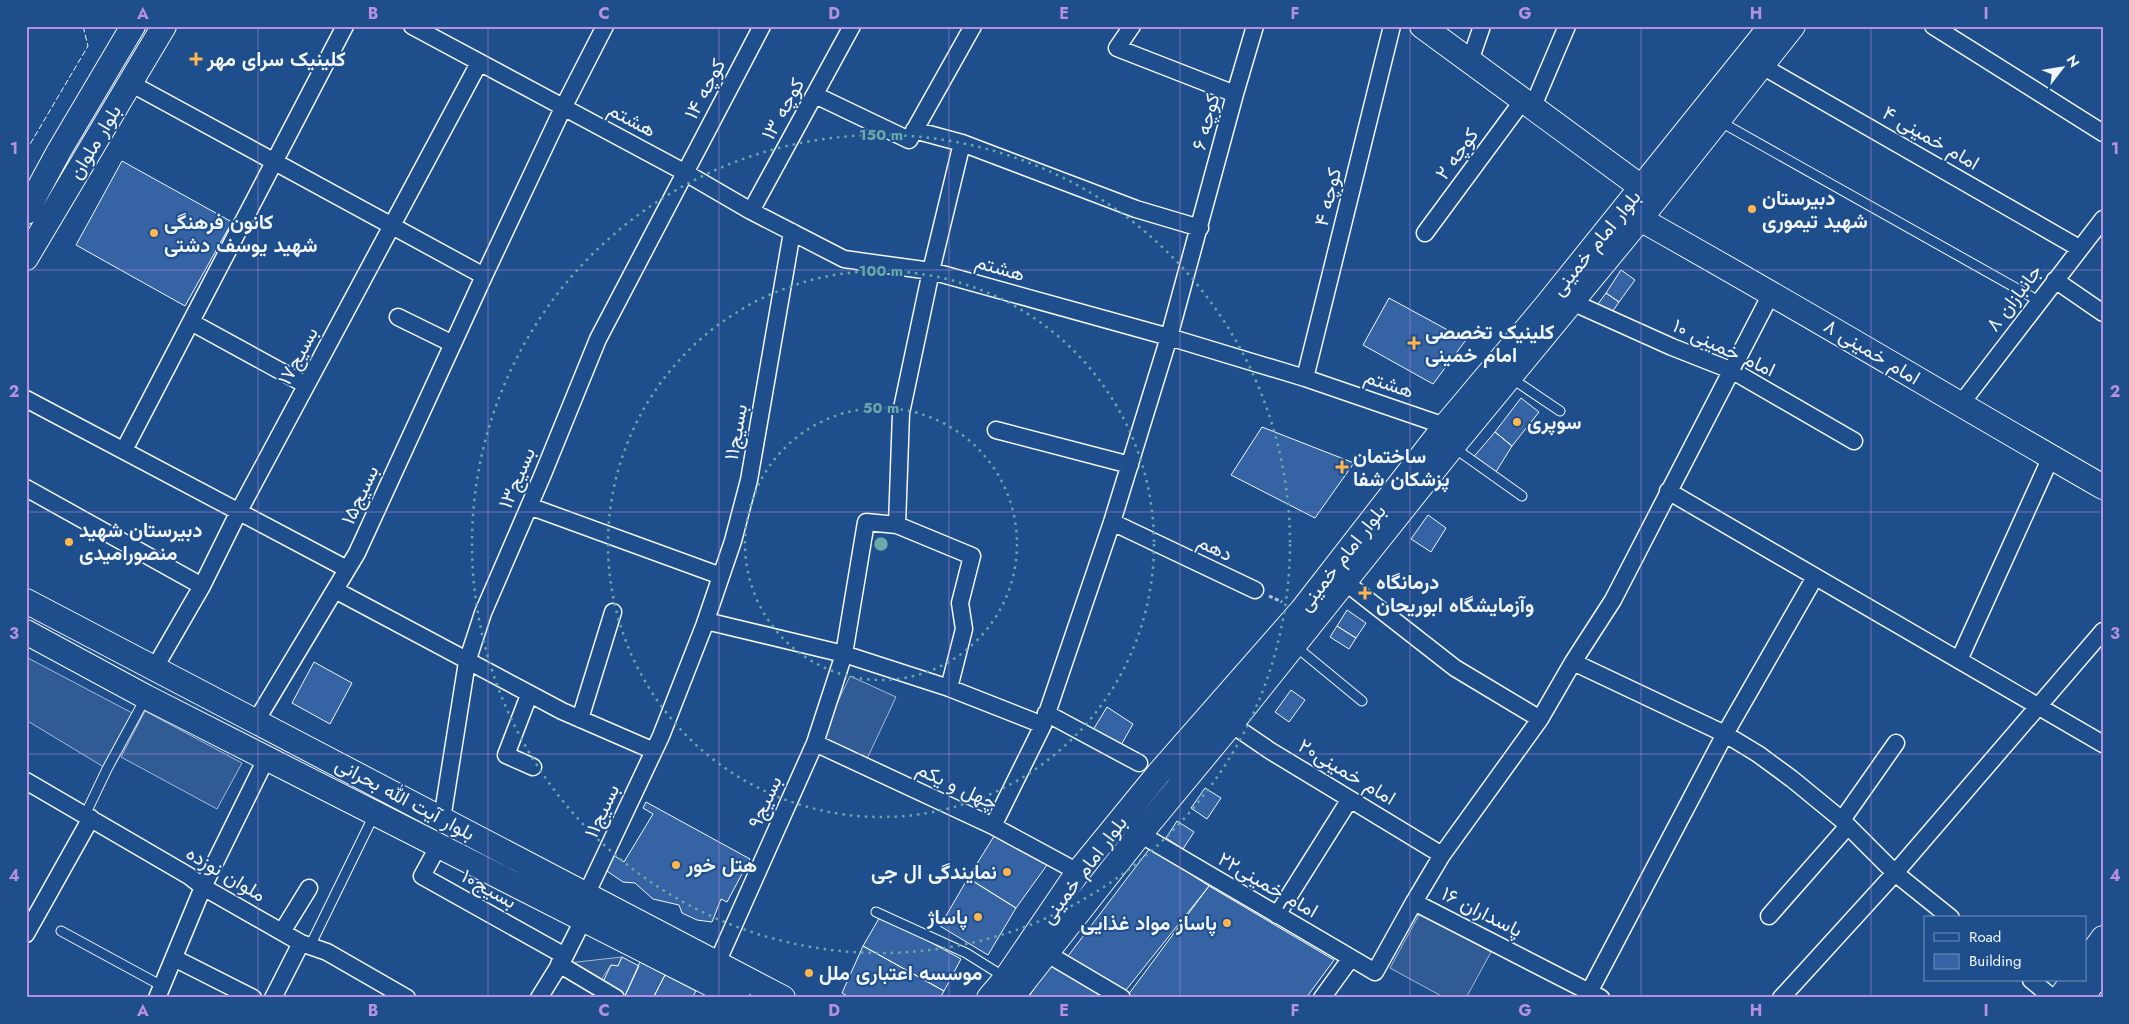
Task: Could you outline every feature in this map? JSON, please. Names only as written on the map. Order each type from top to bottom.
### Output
[{"type":"main road","name":"بلوار ملوان","points":[[26,258],[164,26]]},
{"type":"main road","points":[[1422,26],[1641,187]]},
{"type":"main road","name":"بلوار امام خمینی","points":[[989,998],[1009,988],[1046,953],[1140,834],[1346,582],[1449,436],[1546,307],[1771,26]]},
{"type":"main road","name":"بلوار امام خمینی","points":[[1009,988],[1078,872],[1098,847],[1159,773],[1302,610],[1449,436],[1510,378],[1719,121],[1793,26]]},
{"type":"main road","name":"بلوار ملوان","points":[[26,212],[90,100],[125,29]]},
{"type":"main road","points":[[90,100],[112,114]]},
{"type":"main road","name":"امام خمینی ۸","points":[[1640,219],[1772,292],[1960,405],[2103,487]]},
{"type":"main road","name":"بلوار آیت الله بحرانی","points":[[26,601],[586,895],[709,981],[783,998]]},
{"type":"main road","name":"بلوار آیت الله بحرانی","points":[[26,632],[146,697],[709,981],[738,998]]},
{"type":"main road","points":[[86,664],[96,638]]},
{"type":"main road","points":[[1098,847],[1118,862]]},
{"type":"main road","points":[[2086,962],[2103,938]]},
{"type":"main road","points":[[2081,998],[2103,968]]},
{"type":"main road","points":[[2060,998],[2072,982]]},
{"type":"street","points":[[124,450],[345,26]]},
{"type":"street","name":"هشتم","points":[[412,26],[684,172],[751,212],[844,259],[931,271],[1169,337],[1305,378],[1449,436]]},
{"type":"street","name":"بسیج۱۵","points":[[256,721],[357,553],[563,108],[605,26]]},
{"type":"street","name":"کوچه ۱۴","points":[[684,172],[762,26]]},
{"type":"street","name":"کوچه ۱۳","points":[[751,212],[852,26]]},
{"type":"street","points":[[815,95],[909,140],[973,26]]},
{"type":"street","points":[[1132,26],[1117,48],[1235,94]]},
{"type":"street","name":"کوچه ۶","points":[[993,826],[1044,719],[1112,522],[1169,337],[1255,26]]},
{"type":"street","name":"کوچه ۴","points":[[1305,378],[1392,26]]},
{"type":"street","points":[[1470,61],[1482,26]]},
{"type":"street","name":"کوچه ۲","points":[[1425,233],[1528,103],[1567,26]]},
{"type":"street","points":[[1933,26],[2103,132]]},
{"type":"street","name":"بسیج۱۷","points":[[154,669],[202,586],[239,510],[479,62]]},
{"type":"street","name":"امام خمینی ۴","points":[[1762,66],[2079,248]]},
{"type":"street","points":[[130,83],[484,276]]},
{"type":"street","points":[[914,130],[962,143],[1136,209],[1200,228]]},
{"type":"street","points":[[949,688],[964,629],[960,603],[972,556],[897,525],[901,413],[931,271],[962,143]]},
{"type":"street","name":"بسیج۱۳","points":[[442,819],[467,662],[483,613],[598,339],[684,172]]},
{"type":"street","name":"جانبازان ۸","points":[[1960,405],[2103,219]]},
{"type":"street","name":"بسیج۱۱","points":[[586,895],[654,752],[704,627],[733,541],[749,480],[792,232]]},
{"type":"street","points":[[2055,280],[2103,313]]},
{"type":"street","points":[[1414,902],[1442,854],[1540,719],[1573,662],[1613,600],[1668,491],[1733,371],[1772,292]]},
{"type":"street","name":"امام خمینی ۱۰","points":[[1572,302],[1672,348],[1733,371],[1854,441]]},
{"type":"street","points":[[398,317],[453,344]]},
{"type":"street","points":[[191,322],[306,385]]},
{"type":"street","points":[[26,399],[239,510],[347,569]]},
{"type":"street","points":[[996,430],[1130,465]]},
{"type":"street","points":[[1959,660],[2051,457]]},
{"type":"street","points":[[26,488],[202,586]]},
{"type":"street","points":[[1668,491],[2103,744]]},
{"type":"street","points":[[529,506],[721,576]]},
{"type":"street","name":"بسیج۹","points":[[709,981],[815,742],[844,654],[866,522],[897,525]]},
{"type":"street","name":"دهم","points":[[1112,522],[1255,590]]},
{"type":"street","points":[[1592,995],[1724,734],[1815,577]]},
{"type":"street","points":[[1346,582],[1455,668],[1540,719]]},
{"type":"street","points":[[335,590],[467,662],[580,720],[654,752]]},
{"type":"street","points":[[580,720],[613,612]]},
{"type":"street","points":[[704,627],[844,654],[1044,719],[1140,763]]},
{"type":"street","points":[[1781,998],[1895,873],[2103,630]]},
{"type":"street","points":[[1573,662],[1724,734],[1792,778],[1845,823],[1895,873],[1949,916]]},
{"type":"street","points":[[529,694],[506,755],[533,767]]},
{"type":"street","name":"امام خمینی۲۰","points":[[1231,724],[1442,854]]},
{"type":"street","name":"چهل و یکم","points":[[815,742],[993,826],[1078,872]]},
{"type":"street","points":[[1769,916],[1845,823],[1896,743]]},
{"type":"street","points":[[159,992],[203,887],[267,758]]},
{"type":"street","name":"ملوان نوزده","points":[[26,781],[282,932],[305,944],[327,952],[407,998]]},
{"type":"street","points":[[1277,915],[1350,799]]},
{"type":"street","points":[[27,933],[88,816]]},
{"type":"street","name":"امام خمینی۲۲","points":[[1140,834],[1375,972]]},
{"type":"street","name":"بسیج۱۰","points":[[438,845],[422,876],[562,960]]},
{"type":"street","points":[[282,932],[309,888]]},
{"type":"street","name":"پاسداران ۱۶","points":[[1375,972],[1414,902],[1592,995]]},
{"type":"street","points":[[539,998],[584,918]]},
{"type":"street","points":[[273,998],[305,944]]},
{"type":"street","points":[[1046,953],[1122,998]]},
{"type":"street","points":[[174,958],[253,998]]},
{"type":"street","points":[[1322,998],[1351,958]]},
{"type":"street","points":[[562,960],[616,998]]},
{"type":"street","points":[[2033,982],[2053,998]]},
{"type":"lane","points":[[1719,121],[2039,301]]},
{"type":"lane","points":[[1510,378],[1560,411]]},
{"type":"lane","points":[[1449,436],[1522,496]]},
{"type":"lane","points":[[1294,645],[1362,701]]},
{"type":"lane","points":[[88,816],[107,769],[146,697]]},
{"type":"lane","points":[[305,944],[375,812]]},
{"type":"lane","points":[[876,912],[966,953],[1009,988]]},
{"type":"lane","points":[[61,931],[159,992]]},
{"type":"path","points":[[1255,590],[1302,610]]},
{"type":"shaded area","points":[[26,657],[136,715],[107,769],[26,720]]},
{"type":"shaded area","points":[[850,676],[896,697],[865,763],[819,741]]},
{"type":"shaded area","points":[[145,711],[242,763],[217,809],[121,757]]},
{"type":"shaded area","points":[[1420,913],[1491,952],[1466,998],[1445,998],[1390,968]]},
{"type":"shaded area","points":[[622,957],[618,966],[611,965],[597,986],[559,964]]},
{"type":"building","name":"کانون فرهنگی شهید یوسف دشتی","points":[[122,161],[232,222],[185,306],[76,245]]},
{"type":"building","points":[[1621,270],[1635,280],[1619,302],[1606,293]]},
{"type":"building","points":[[1606,293],[1619,302],[1608,318],[1595,308]]},
{"type":"building","name":"کلینیک تخصصی امام خمینی","points":[[1389,298],[1466,340],[1433,384],[1363,345]]},
{"type":"building","name":"سوپری","points":[[1521,398],[1539,412],[1512,446],[1495,432]]},
{"type":"building","points":[[1262,427],[1354,463],[1315,518],[1231,475]]},
{"type":"building","points":[[1495,432],[1512,446],[1494,475],[1471,460]]},
{"type":"building","points":[[1428,515],[1446,528],[1431,552],[1411,539]]},
{"type":"building","points":[[1347,610],[1366,623],[1356,638],[1337,626]]},
{"type":"building","points":[[1337,626],[1356,638],[1349,649],[1330,637]]},
{"type":"building","points":[[314,662],[352,683],[330,724],[292,703]]},
{"type":"building","points":[[1291,690],[1305,700],[1289,722],[1275,712]]},
{"type":"building","points":[[1107,707],[1133,724],[1121,745],[1093,730]]},
{"type":"building","points":[[1205,788],[1221,798],[1207,819],[1191,808]]},
{"type":"building","name":"هتل خور","points":[[646,802],[750,859],[727,902],[721,899],[712,922],[697,920],[682,913],[679,905],[653,899],[635,883],[623,882],[604,869],[612,854],[624,862],[653,814],[643,808]]},
{"type":"building","points":[[1177,821],[1194,832],[1183,849],[1166,838]]},
{"type":"building","name":"نمایندگی ال جی","points":[[996,833],[1047,865],[1016,908],[968,878]]},
{"type":"building","points":[[1150,848],[1209,886],[1122,995],[1065,960]]},
{"type":"building","name":"پاساژ","points":[[968,878],[1016,908],[988,955],[940,926]]},
{"type":"building","name":"پاساز مواد غذایی","points":[[1209,886],[1334,960],[1306,998],[1133,998],[1128,995]]},
{"type":"building","points":[[881,915],[961,959],[944,991],[863,946]]},
{"type":"building","points":[[863,946],[944,991],[940,998],[851,998],[842,993]]},
{"type":"building","points":[[622,957],[639,966],[624,998],[601,986],[611,965],[618,966]]},
{"type":"building","points":[[640,962],[665,975],[653,998],[624,998]]},
{"type":"building","points":[[1051,963],[1113,998],[1028,998]]},
{"type":"building","points":[[665,975],[696,991],[692,998],[653,998]]},
{"type":"fence","points":[[26,151],[88,46],[83,26]]},
{"type":"place","name":"کلینیک سرای مهر","points":[[196,59]]},
{"type":"place","name":"دبیرستان شهید تیموری","points":[[1752,209]]},
{"type":"place","name":"کانون فرهنگی شهید یوسف دشتی","points":[[154,233]]},
{"type":"place","name":"کلینیک تخصصی امام خمینی","points":[[1414,343]]},
{"type":"place","name":"سوپری","points":[[1517,422]]},
{"type":"place","name":"ساختمان پزشکان شفا","points":[[1342,467]]},
{"type":"place","name":"دبیرستان شهید منصورامیدی","points":[[69,542]]},
{"type":"place","name":"درمانگاه وآزمایشگاه ابوریحان","points":[[1365,593]]},
{"type":"place","name":"هتل خور","points":[[676,865]]},
{"type":"place","name":"نمایندگی ال جی","points":[[1007,872]]},
{"type":"place","name":"پاساژ","points":[[978,917]]},
{"type":"place","name":"پاساز مواد غذایی","points":[[1227,923]]},
{"type":"place","name":"موسسه اعتباری ملل","points":[[809,973]]}]
